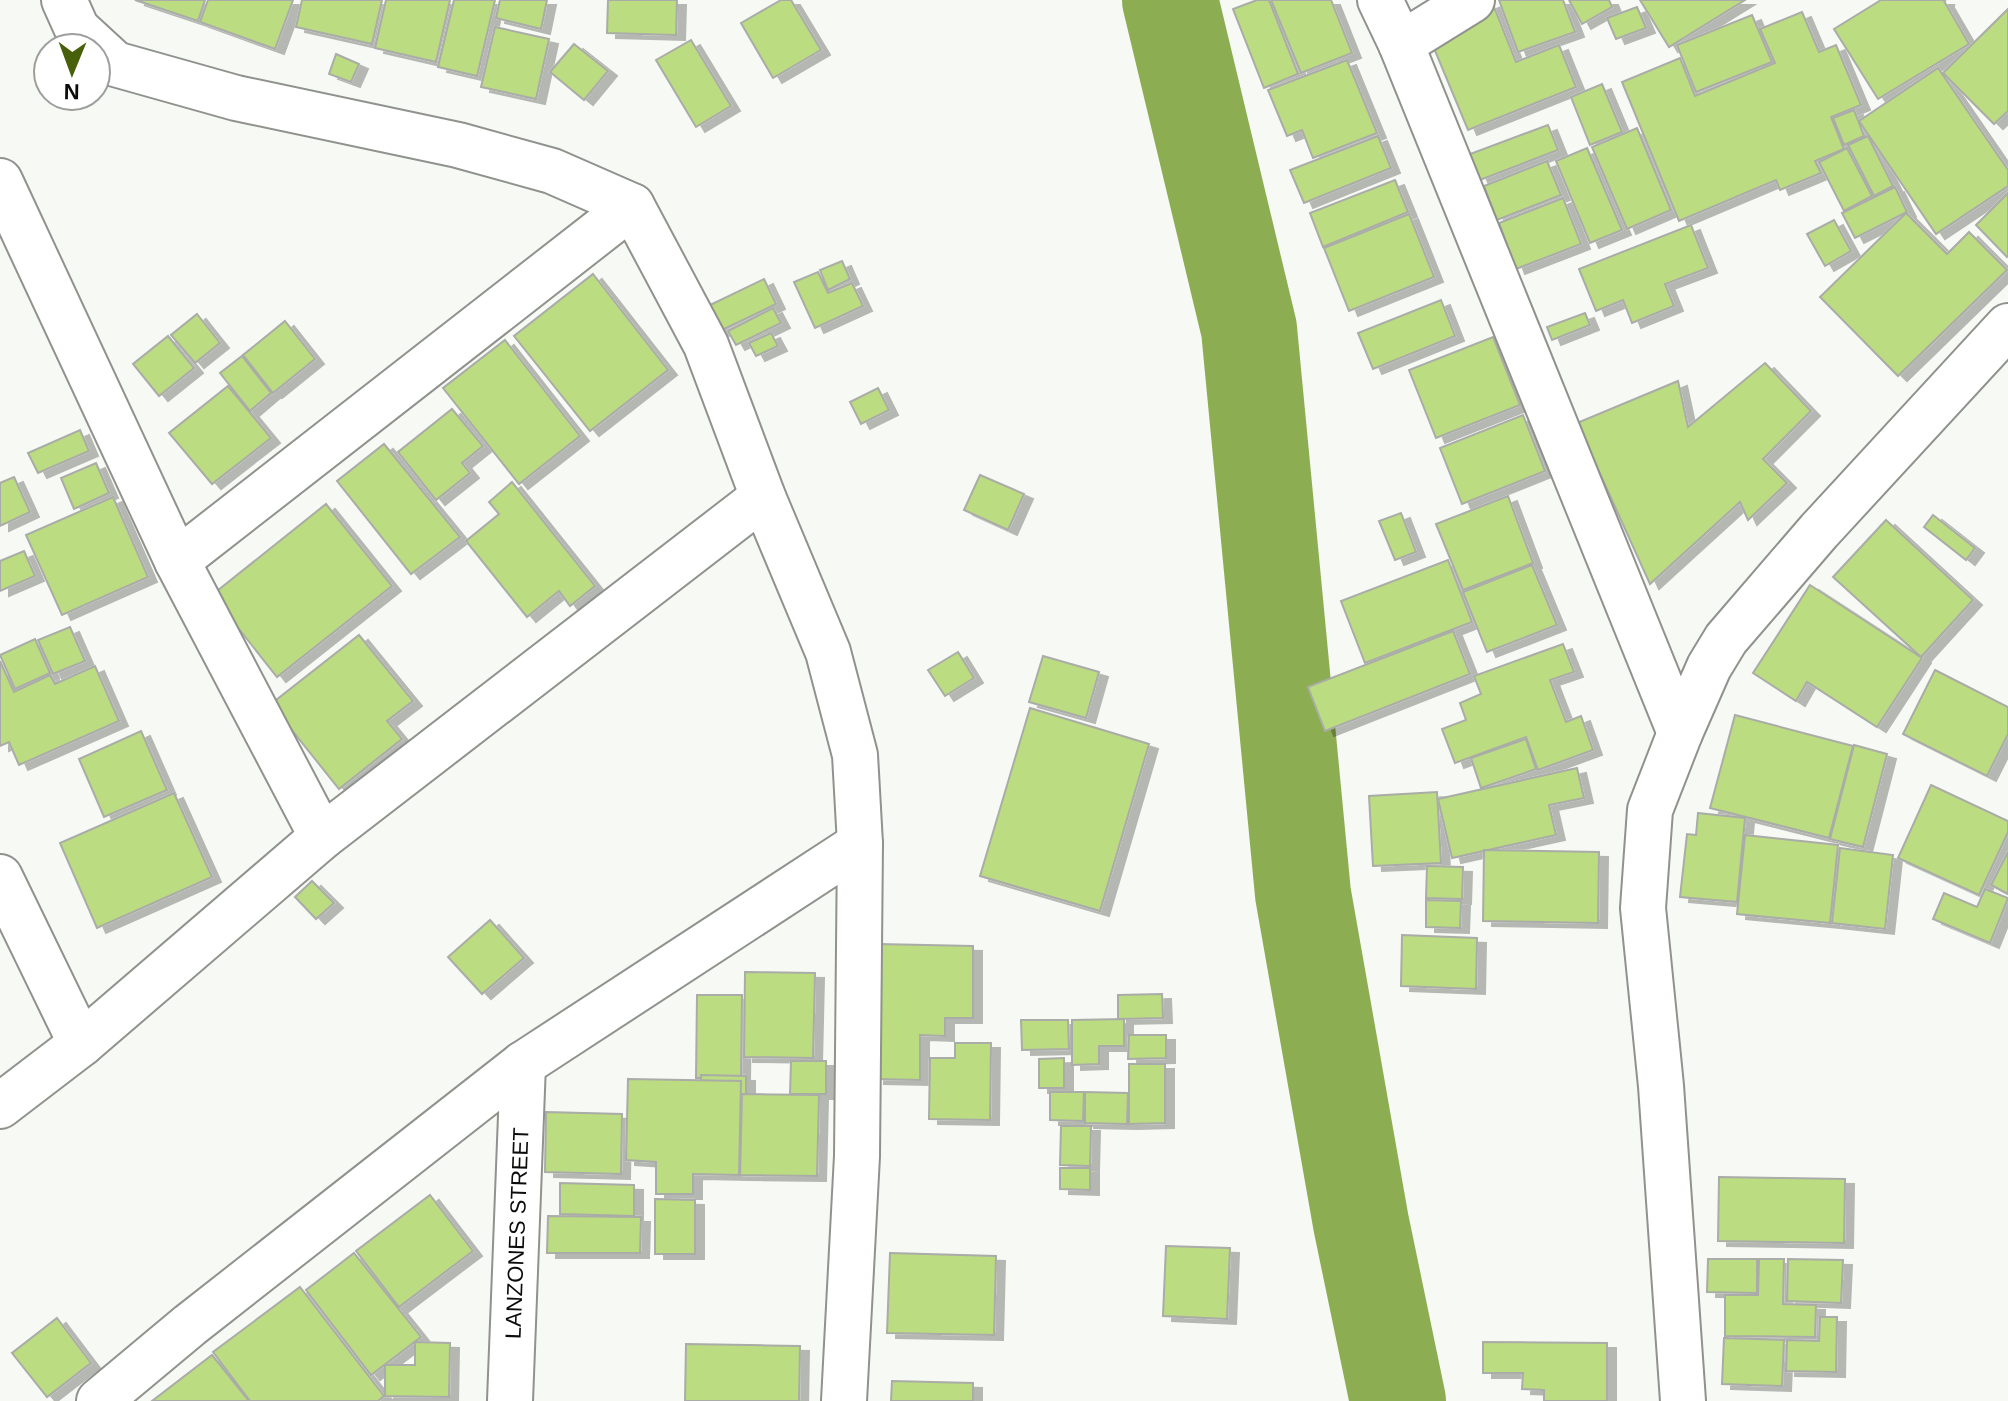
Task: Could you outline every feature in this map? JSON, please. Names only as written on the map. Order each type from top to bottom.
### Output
[{"type":"street","points":[[64,0],[77,29],[115,64],[236,98],[458,145],[552,171],[632,206],[706,345],[763,497],[828,652],[855,755],[860,844],[857,1156],[844,1401]]},
{"type":"street","points":[[1380,0],[1401,44],[1680,733]]},
{"type":"street","points":[[1401,44],[1472,0]]},
{"type":"street","points":[[0,181],[177,561],[322,837]]},
{"type":"street","points":[[177,561],[632,206]]},
{"type":"street","points":[[1683,1401],[1661,1086],[1643,908],[1650,810],[1709,667],[1726,639],[1819,531],[2008,326]]},
{"type":"street","points":[[0,1106],[81,1044],[322,837],[763,497]]},
{"type":"street","points":[[99,1401],[190,1325],[523,1064],[860,844]]},
{"type":"street","points":[[0,877],[81,1044]]},
{"type":"street","name":"LANZONES STREET","points":[[510,1401],[523,1064]]},
{"type":"building","points":[[135,0],[205,0],[198,21]]},
{"type":"building","points":[[208,0],[293,0],[275,49],[200,22]]},
{"type":"building","points":[[302,0],[382,0],[372,44],[296,27]]},
{"type":"building","points":[[386,0],[450,0],[436,62],[375,48]]},
{"type":"building","points":[[454,0],[495,0],[477,76],[438,67]]},
{"type":"building","points":[[500,0],[547,0],[541,29],[496,18]]},
{"type":"building","points":[[608,0],[677,0],[676,35],[607,33]]},
{"type":"building","points":[[781,0],[791,0],[821,50],[773,78],[741,23]]},
{"type":"building","points":[[1257,0],[1269,0],[1298,74],[1264,88],[1233,9]]},
{"type":"building","points":[[1271,0],[1331,0],[1352,53],[1301,73]]},
{"type":"building","points":[[1499,0],[1563,0],[1575,32],[1518,52]]},
{"type":"building","points":[[1569,0],[1609,0],[1612,7],[1582,24]]},
{"type":"building","points":[[1640,0],[1745,0],[1669,47]]},
{"type":"building","points":[[1881,0],[1946,0],[1969,44],[1878,99],[1834,29]]},
{"type":"building","points":[[1492,2],[1516,62],[1559,45],[1576,87],[1468,130],[1426,29]]},
{"type":"building","points":[[1637,7],[1646,28],[1616,39],[1607,18]]},
{"type":"building","points":[[2008,9],[2008,111],[1994,124],[1943,73]]},
{"type":"building","points":[[1802,12],[1819,52],[1836,45],[1861,105],[1831,117],[1844,149],[1815,161],[1821,173],[1780,190],[1776,180],[1679,221],[1622,82],[1680,58],[1695,96],[1775,63],[1760,29]]},
{"type":"building","points":[[1752,15],[1772,62],[1696,92],[1677,45]]},
{"type":"building","points":[[495,27],[549,39],[536,99],[481,87]]},
{"type":"building","points":[[691,40],[731,106],[696,127],[656,60]]},
{"type":"building","points":[[574,44],[608,71],[584,100],[550,72]]},
{"type":"building","points":[[336,54],[359,64],[351,82],[329,74]]},
{"type":"building","points":[[1347,60],[1377,133],[1313,158],[1302,130],[1287,136],[1268,90]]},
{"type":"building","points":[[1938,68],[2008,170],[2008,186],[1936,234],[1859,121]]},
{"type":"building","points":[[1602,84],[1622,132],[1590,145],[1571,97]]},
{"type":"building","points":[[1854,110],[1864,136],[1844,145],[1833,118]]},
{"type":"building","points":[[1548,125],[1558,150],[1480,180],[1470,154]]},
{"type":"building","points":[[1637,128],[1671,210],[1627,229],[1592,147]]},
{"type":"building","points":[[1378,136],[1391,168],[1304,203],[1290,170]]},
{"type":"building","points":[[1868,136],[1893,186],[1874,196],[1848,145]]},
{"type":"building","points":[[1587,148],[1622,230],[1590,243],[1556,161]]},
{"type":"building","points":[[1847,148],[1872,196],[1844,211],[1819,162]]},
{"type":"building","points":[[1547,161],[1561,195],[1497,220],[1484,186]]},
{"type":"building","points":[[1395,180],[1408,212],[1323,247],[1310,213]]},
{"type":"building","points":[[1895,187],[1907,212],[1855,238],[1842,213]]},
{"type":"building","points":[[2008,193],[2008,256],[2007,257],[1976,225]]},
{"type":"building","points":[[1563,198],[1581,244],[1516,269],[1499,223]]},
{"type":"building","points":[[1906,213],[1947,254],[1969,232],[2007,270],[1898,376],[1820,297]]},
{"type":"building","points":[[1409,214],[1434,277],[1349,311],[1324,248]]},
{"type":"building","points":[[1834,220],[1851,251],[1825,266],[1807,234]]},
{"type":"building","points":[[1691,225],[1708,268],[1665,284],[1674,306],[1632,323],[1623,300],[1596,311],[1579,269]]},
{"type":"building","points":[[842,261],[850,279],[828,290],[820,270]]},
{"type":"building","points":[[818,272],[828,293],[852,283],[863,306],[815,328],[794,282]]},
{"type":"building","points":[[593,274],[668,370],[590,431],[514,336]]},
{"type":"building","points":[[764,279],[776,304],[720,331],[708,306]]},
{"type":"building","points":[[1441,300],[1455,336],[1373,369],[1358,333]]},
{"type":"building","points":[[773,308],[781,323],[736,345],[728,331]]},
{"type":"building","points":[[1585,313],[1590,325],[1552,340],[1547,327]]},
{"type":"building","points":[[197,314],[220,343],[195,363],[171,335]]},
{"type":"building","points":[[285,321],[315,359],[273,393],[243,355]]},
{"type":"building","points":[[771,333],[778,346],[756,356],[749,343]]},
{"type":"building","points":[[168,336],[194,368],[159,396],[133,364]]},
{"type":"building","points":[[1493,337],[1520,405],[1436,438],[1409,370]]},
{"type":"building","points":[[505,340],[580,436],[519,484],[443,388]]},
{"type":"building","points":[[242,356],[271,393],[250,411],[220,373]]},
{"type":"building","points":[[1765,363],[1811,411],[1763,459],[1787,483],[1748,520],[1740,502],[1650,584],[1577,423],[1678,381],[1688,427]]},
{"type":"building","points":[[228,386],[271,438],[212,484],[169,433]]},
{"type":"building","points":[[878,388],[889,410],[861,424],[850,402]]},
{"type":"building","points":[[452,409],[483,446],[462,463],[470,473],[436,500],[398,452]]},
{"type":"building","points":[[1523,415],[1545,471],[1462,504],[1440,448]]},
{"type":"building","points":[[80,430],[89,451],[38,473],[28,453]]},
{"type":"building","points":[[384,444],[460,537],[411,574],[337,481]]},
{"type":"building","points":[[96,463],[109,493],[74,509],[61,478]]},
{"type":"building","points":[[980,475],[1024,494],[1008,530],[964,510]]},
{"type":"building","points":[[14,477],[30,512],[0,526],[0,483]]},
{"type":"building","points":[[512,482],[595,586],[570,606],[559,591],[527,617],[466,541],[499,514],[489,502]]},
{"type":"building","points":[[1508,496],[1533,563],[1463,590],[1436,524]]},
{"type":"building","points":[[113,497],[148,577],[62,615],[26,535]]},
{"type":"building","points":[[326,504],[392,586],[277,677],[212,595]]},
{"type":"building","points":[[1401,513],[1416,552],[1395,560],[1379,521]]},
{"type":"building","points":[[1933,515],[1975,548],[1966,560],[1924,527]]},
{"type":"building","points":[[1886,520],[1973,600],[1921,657],[1833,577]]},
{"type":"building","points":[[24,551],[35,576],[0,591],[0,561]]},
{"type":"building","points":[[1448,560],[1472,622],[1365,663],[1341,601]]},
{"type":"building","points":[[1532,565],[1557,625],[1487,652],[1463,592]]},
{"type":"building","points":[[1810,585],[1922,658],[1877,727],[1807,682],[1796,701],[1753,673]]},
{"type":"building","points":[[70,627],[85,661],[53,674],[38,640]]},
{"type":"building","points":[[1453,631],[1470,674],[1325,731],[1308,687]]},
{"type":"building","points":[[359,635],[413,701],[387,721],[402,739],[339,789],[271,704]]},
{"type":"building","points":[[35,639],[50,673],[15,689],[0,655]]},
{"type":"building","points":[[1563,644],[1574,672],[1550,680],[1566,722],[1581,716],[1593,750],[1538,770],[1526,737],[1455,763],[1442,729],[1466,720],[1460,703],[1481,694],[1474,676]]},
{"type":"building","points":[[958,652],[974,678],[945,696],[928,670]]},
{"type":"building","points":[[1043,656],[1099,672],[1086,718],[1029,702]]},
{"type":"building","points":[[0,661],[14,692],[50,675],[55,684],[95,666],[119,721],[19,765],[9,742],[0,746]]},
{"type":"building","points":[[1935,670],[2008,707],[2008,734],[1987,776],[1903,734]]},
{"type":"building","points":[[1030,708],[1149,744],[1100,911],[980,876]]},
{"type":"building","points":[[1735,715],[1853,746],[1829,838],[1710,808]]},
{"type":"building","points":[[141,731],[167,790],[104,817],[79,759]]},
{"type":"building","points":[[1526,739],[1536,769],[1481,788],[1471,758]]},
{"type":"building","points":[[1854,745],[1887,754],[1863,847],[1830,839]]},
{"type":"building","points":[[1577,768],[1584,798],[1549,805],[1556,835],[1452,858],[1438,799]]},
{"type":"building","points":[[1931,785],[2008,821],[2008,832],[1979,895],[1898,858]]},
{"type":"building","points":[[1437,792],[1441,863],[1373,866],[1369,796]]},
{"type":"building","points":[[174,793],[212,877],[97,928],[60,843]]},
{"type":"building","points":[[1698,813],[1745,818],[1737,902],[1680,897],[1687,834],[1696,835]]},
{"type":"building","points":[[1745,835],[1838,845],[1830,923],[1737,914]]},
{"type":"building","points":[[1840,848],[1893,855],[1885,929],[1832,923]]},
{"type":"building","points":[[1484,850],[1599,852],[1598,923],[1483,921]]},
{"type":"building","points":[[2008,852],[2008,894],[1991,885]]},
{"type":"building","points":[[1427,866],[1463,867],[1462,899],[1426,898]]},
{"type":"building","points":[[312,881],[334,903],[316,919],[295,897]]},
{"type":"building","points":[[1985,889],[2008,898],[1990,943],[1933,919],[1944,893],[1977,907]]},
{"type":"building","points":[[1426,900],[1461,901],[1460,928],[1426,927]]},
{"type":"building","points":[[490,920],[524,958],[482,994],[448,957]]},
{"type":"building","points":[[1402,935],[1477,938],[1476,989],[1401,986]]},
{"type":"building","points":[[878,944],[973,946],[973,1018],[945,1018],[945,1036],[920,1035],[920,1080],[875,1079]]},
{"type":"building","points":[[745,972],[815,973],[813,1058],[744,1057]]},
{"type":"building","points":[[1162,994],[1163,1018],[1118,1019],[1118,995]]},
{"type":"building","points":[[697,995],[742,995],[741,1078],[696,1078]]},
{"type":"building","points":[[1124,1019],[1124,1046],[1099,1046],[1099,1064],[1072,1065],[1072,1020]]},
{"type":"building","points":[[1021,1020],[1068,1020],[1069,1049],[1022,1050]]},
{"type":"building","points":[[1129,1035],[1166,1035],[1166,1058],[1128,1059]]},
{"type":"building","points":[[955,1043],[991,1043],[990,1120],[929,1119],[930,1058],[955,1058]]},
{"type":"building","points":[[1064,1058],[1064,1088],[1039,1088],[1039,1059]]},
{"type":"building","points":[[791,1061],[826,1061],[826,1094],[790,1094]]},
{"type":"building","points":[[1129,1064],[1165,1064],[1165,1123],[1129,1124]]},
{"type":"building","points":[[701,1075],[746,1076],[746,1109],[701,1108]]},
{"type":"building","points":[[628,1079],[741,1081],[739,1175],[693,1174],[693,1194],[656,1194],[656,1162],[626,1160]]},
{"type":"building","points":[[1050,1092],[1084,1092],[1083,1121],[1050,1120]]},
{"type":"building","points":[[1085,1092],[1128,1093],[1127,1124],[1085,1123]]},
{"type":"building","points":[[742,1094],[819,1095],[817,1176],[740,1175]]},
{"type":"building","points":[[546,1112],[622,1114],[621,1174],[545,1172]]},
{"type":"building","points":[[1061,1126],[1091,1126],[1090,1166],[1060,1165]]},
{"type":"building","points":[[1060,1168],[1090,1168],[1090,1190],[1060,1189]]},
{"type":"building","points":[[1719,1177],[1845,1179],[1844,1243],[1718,1241]]},
{"type":"building","points":[[560,1183],[634,1185],[634,1216],[560,1214]]},
{"type":"building","points":[[430,1195],[473,1251],[399,1307],[356,1251]]},
{"type":"building","points":[[655,1199],[695,1200],[695,1254],[655,1254]]},
{"type":"building","points":[[548,1216],[641,1217],[640,1253],[547,1253]]},
{"type":"building","points":[[1166,1246],[1230,1248],[1227,1319],[1163,1316]]},
{"type":"building","points":[[354,1253],[421,1337],[371,1375],[306,1290]]},
{"type":"building","points":[[890,1253],[996,1256],[994,1335],[887,1333]]},
{"type":"building","points":[[1708,1259],[1757,1259],[1757,1293],[1707,1292]]},
{"type":"building","points":[[1759,1259],[1784,1259],[1783,1304],[1816,1305],[1815,1337],[1725,1336],[1725,1295],[1758,1295]]},
{"type":"building","points":[[1788,1259],[1843,1260],[1841,1303],[1787,1301]]},
{"type":"building","points":[[300,1287],[384,1396],[378,1401],[250,1401],[213,1352]]},
{"type":"building","points":[[1820,1317],[1837,1317],[1836,1372],[1786,1371],[1787,1340],[1819,1341]]},
{"type":"building","points":[[57,1318],[91,1363],[47,1397],[12,1353]]},
{"type":"building","points":[[1724,1338],[1784,1340],[1782,1386],[1722,1384]]},
{"type":"building","points":[[415,1342],[450,1343],[449,1397],[385,1396],[385,1365],[415,1365]]},
{"type":"building","points":[[1483,1342],[1607,1343],[1607,1401],[1544,1401],[1544,1390],[1522,1389],[1523,1373],[1483,1373]]},
{"type":"building","points":[[686,1344],[800,1346],[799,1401],[685,1401]]},
{"type":"building","points":[[212,1355],[249,1401],[152,1401]]},
{"type":"building","points":[[892,1381],[973,1383],[973,1401],[891,1401]]},
{"type":"waterway","points":[[1170,0],[1249,329],[1303,894],[1361,1223],[1398,1401]]}]
